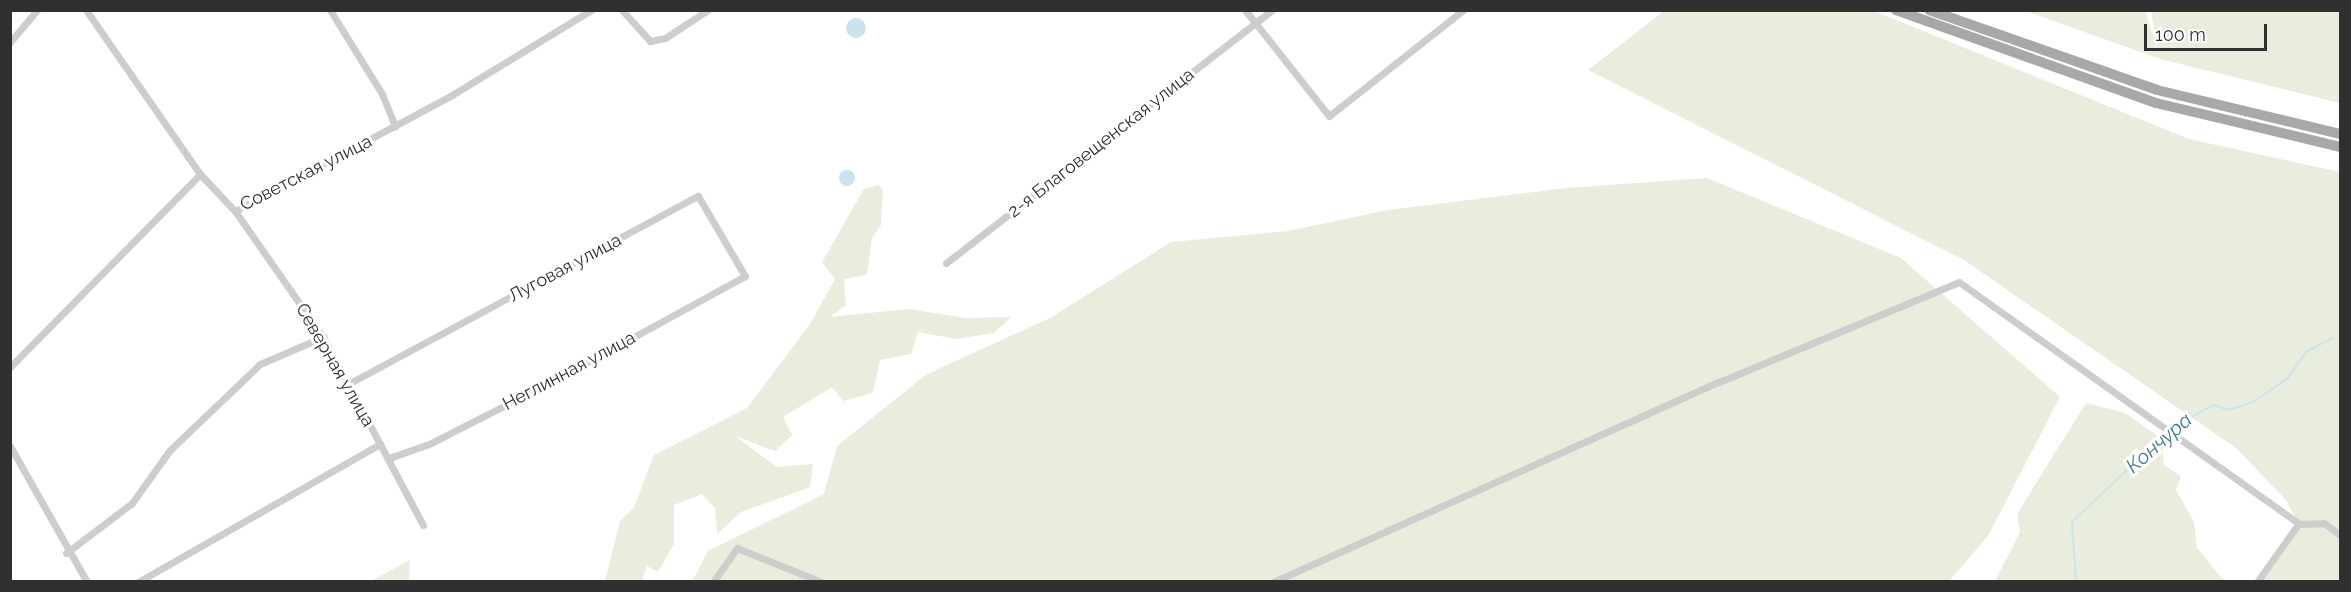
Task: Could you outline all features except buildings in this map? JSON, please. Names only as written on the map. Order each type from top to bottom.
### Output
[{"type":"main road","points":[[1896,10],[2156,103],[2340,147]]},
{"type":"main road","points":[[1929,10],[2157,90],[2340,134]]},
{"type":"street","points":[[10,42],[37,10]]},
{"type":"street","points":[[10,367],[200,174],[86,10]]},
{"type":"street","points":[[330,10],[382,94],[395,127]]},
{"type":"street","name":"Советская улица","points":[[200,174],[235,211],[395,127],[591,10]]},
{"type":"street","points":[[622,10],[650,41],[665,38],[708,10]]},
{"type":"street","points":[[1245,10],[1329,116],[1463,10]]},
{"type":"street","name":"2-я Благовещенская улица","points":[[946,263],[1272,10]]},
{"type":"street","name":"Луговая улица","points":[[350,383],[698,196],[745,276]]},
{"type":"street","name":"Северная улица","points":[[235,211],[323,337],[350,383],[423,525]]},
{"type":"street","name":"Неглинная улица","points":[[389,458],[429,444],[555,380],[745,276]]},
{"type":"street","points":[[1273,582],[1719,382],[1959,282],[2299,523],[2324,523],[2340,535]]},
{"type":"street","points":[[66,553],[132,503],[170,450],[260,364],[323,337]]},
{"type":"street","points":[[138,582],[380,444]]},
{"type":"street","points":[[10,446],[66,553],[87,582]]},
{"type":"street","points":[[2257,582],[2299,523]]},
{"type":"street","points":[[713,582],[737,548],[821,582]]},
{"type":"shaded area","points":[[1664,11],[1874,11],[2189,139],[2340,172],[2340,581],[2257,581],[2298,523],[2286,500],[2236,448],[1964,260],[1588,70]]},
{"type":"shaded area","points":[[2026,11],[2145,11],[2158,51],[2151,11],[2340,11],[2340,103],[2160,59]]},
{"type":"shaded area","points":[[1707,178],[1901,258],[2060,397],[1988,536],[1949,581],[692,582],[708,551],[824,494],[837,446],[927,374],[1050,318],[1171,242],[1288,231],[1388,210],[1567,188]]},
{"type":"shaded area","points":[[878,185],[883,189],[881,225],[872,238],[867,275],[844,279],[846,305],[830,317],[908,309],[966,318],[1011,317],[994,333],[956,339],[918,332],[911,354],[880,360],[873,393],[843,401],[832,387],[783,417],[792,435],[775,451],[735,436],[777,467],[813,464],[810,487],[741,512],[717,534],[715,508],[702,494],[674,505],[674,544],[658,572],[647,566],[642,581],[605,581],[620,521],[634,507],[654,455],[747,408],[810,324],[835,279],[822,262],[864,189]]},
{"type":"shaded area","points":[[2086,403],[2125,413],[2161,438],[2164,465],[2181,476],[2176,490],[2194,522],[2197,548],[2224,581],[1995,581],[2020,532],[2017,514]]},
{"type":"shaded area","points":[[410,560],[409,581],[371,581]]},
{"type":"water","points":[[856,18],[863,21],[866,28],[863,35],[856,38],[849,35],[846,28],[849,21]]},
{"type":"water","points":[[844,170],[850,170],[855,178],[853,184],[844,186],[839,181],[839,175]]},
{"type":"waterway","name":"Кончура","points":[[2170,429],[2213,405],[2229,410],[2253,402],[2288,378],[2306,352],[2332,338]]},
{"type":"waterway","name":"Кончура","points":[[2076,582],[2072,522],[2166,433]]}]
